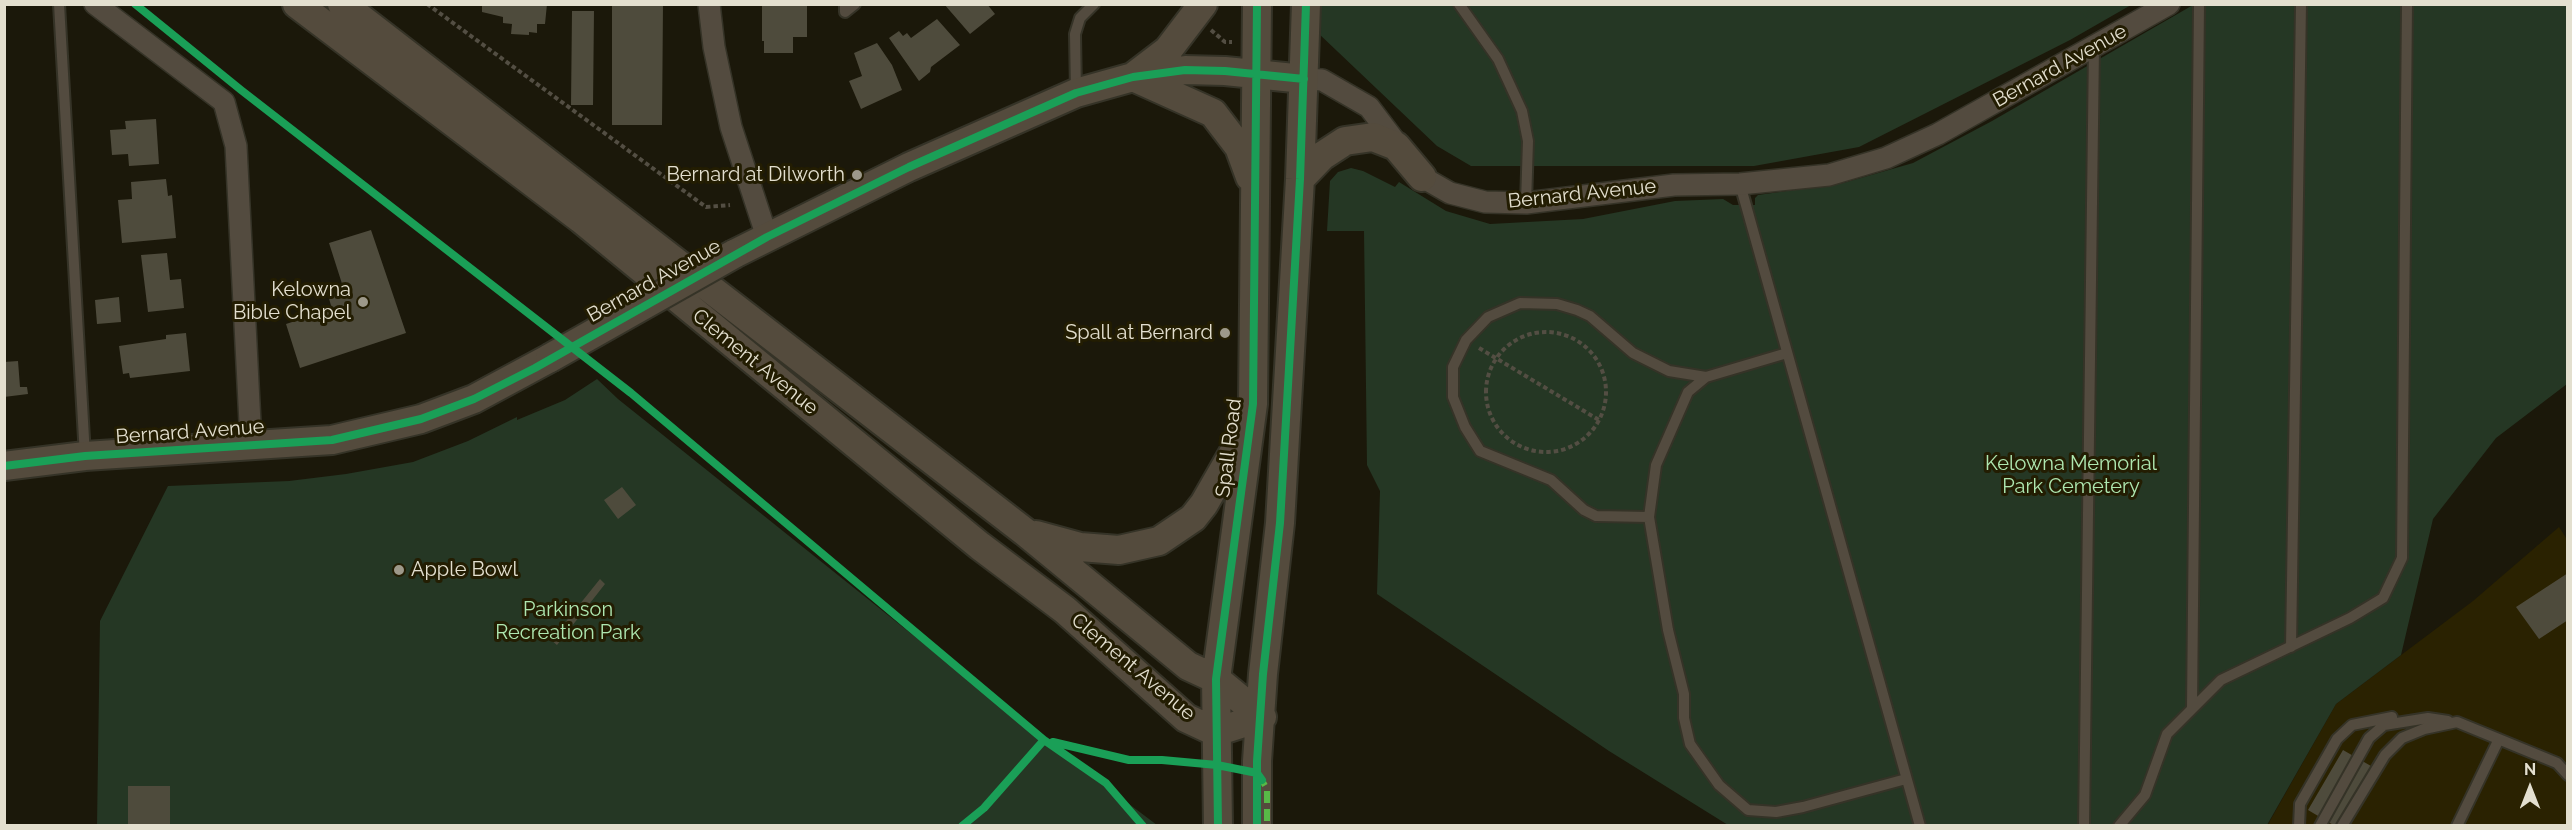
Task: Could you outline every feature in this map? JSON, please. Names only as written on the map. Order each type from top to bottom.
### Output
[{"type":"main road","name":"Clement Avenue","points":[[297,4],[581,219],[980,546],[1065,610],[1186,718],[1216,732],[1262,717]]},
{"type":"main road","name":"Clement Avenue","points":[[342,4],[1025,532],[1188,666],[1216,679],[1262,717]]},
{"type":"main road","name":"Spall Road","points":[[1218,825],[1216,679],[1253,405],[1257,4]]},
{"type":"main road","points":[[1286,4],[1304,79]]},
{"type":"main road","points":[[1257,825],[1257,761],[1262,717],[1263,674],[1280,523],[1300,179],[1306,4]]},
{"type":"main road","points":[[1205,15],[1133,77],[1213,113],[1239,147],[1256,193]]},
{"type":"main road","name":"Bernard Avenue","points":[[4,466],[85,456],[251,443],[332,440],[421,419],[474,399],[767,237],[909,167],[1076,93],[1133,77],[1185,70],[1256,73],[1304,79]]},
{"type":"main road","points":[[1300,179],[1322,156],[1345,141],[1373,137],[1396,146],[1422,177]]},
{"type":"main road","points":[[1025,532],[1080,548],[1119,550],[1160,541],[1193,518],[1204,504],[1235,450],[1253,405]]},
{"type":"street","points":[[95,4],[224,102],[236,146],[251,443]]},
{"type":"street","points":[[709,4],[714,47],[731,127],[767,237]]},
{"type":"street","name":"Bernard Avenue","points":[[1304,79],[1322,80],[1369,107],[1422,177],[1450,193],[1485,202],[1526,203],[1674,185],[1740,184],[1829,175],[1886,158],[1938,134],[2169,4]]},
{"type":"lane","points":[[59,4],[85,456]]},
{"type":"lane","points":[[845,4],[845,12],[855,4]]},
{"type":"lane","points":[[1076,93],[1075,34],[1080,18],[1094,4]]},
{"type":"lane","points":[[1459,4],[1498,59],[1522,111],[1528,141],[1526,203]]},
{"type":"lane","points":[[2192,707],[2199,4]]},
{"type":"lane","points":[[2291,646],[2301,4]]},
{"type":"lane","points":[[2119,825],[2145,795],[2167,735],[2192,707],[2221,680],[2350,618],[2383,598],[2402,558],[2407,4]]},
{"type":"lane","points":[[2084,825],[2094,47]]},
{"type":"lane","points":[[1740,184],[1920,825]]},
{"type":"lane","points":[[1649,518],[1596,516],[1584,510],[1551,480],[1480,451],[1465,427],[1453,397],[1454,367],[1466,340],[1488,316],[1520,303],[1557,304],[1590,316],[1634,353],[1669,370],[1706,377]]},
{"type":"lane","points":[[1787,353],[1706,377],[1688,392],[1656,465],[1649,518],[1668,630],[1684,694],[1684,718],[1690,744],[1719,784],[1748,810],[1776,812],[1803,807],[1906,779]]},
{"type":"lane","points":[[2299,825],[2300,804],[2320,765],[2337,739],[2352,725],[2402,716],[2457,722],[2557,763],[2568,775]]},
{"type":"lane","points":[[2320,825],[2369,738],[2384,725],[2428,718]]},
{"type":"lane","points":[[2342,825],[2385,755],[2402,738],[2424,729],[2457,722]]},
{"type":"lane","points":[[2457,825],[2499,740]]},
{"type":"path","points":[[427,4],[706,207],[730,205]]},
{"type":"path","points":[[1205,15],[1225,42],[1233,42]]},
{"type":"path","points":[[1537,332],[1557,332],[1576,339],[1591,352],[1602,369],[1606,388],[1604,408],[1599,420],[1582,441],[1564,450],[1544,452],[1525,448],[1507,438],[1494,423],[1486,405],[1485,385],[1491,366],[1502,349],[1518,338],[1537,332]]},
{"type":"path","points":[[1496,359],[1599,420]]},
{"type":"shaded area","points":[[2559,527],[2568,541],[2567,825],[2267,826],[2336,704],[2473,601]]},
{"type":"green space","points":[[1317,5],[2131,5],[2070,40],[1859,147],[1754,166],[1471,166],[1437,146],[1317,32]]},
{"type":"green space","name":"Kelowna Memorial Park Cemetery","points":[[2193,5],[2567,5],[2567,384],[2496,438],[2433,519],[2401,655],[2336,704],[2267,825],[1728,825],[1609,751],[1377,594],[1380,491],[1367,465],[1364,231],[1327,231],[1330,181],[1338,172],[1351,168],[1363,171],[1395,187],[1399,182],[1446,211],[1490,224],[1583,219],[1675,201],[1723,199],[1733,205],[1755,205],[1755,198],[1758,195],[1843,183],[1913,163],[1992,121]]},
{"type":"green space","name":"Parkinson Recreation Park","points":[[597,379],[618,399],[1044,740],[1157,825],[97,826],[100,621],[168,486],[289,481],[413,462],[468,441],[517,417],[517,420],[565,400]]},
{"type":"building","points":[[482,4],[547,4],[545,24],[537,24],[537,33],[511,34],[512,24],[503,23],[503,17],[482,12]]},
{"type":"building","points":[[612,4],[663,4],[662,125],[612,125]]},
{"type":"building","points":[[762,4],[807,4],[807,37],[793,37],[793,53],[764,53]]},
{"type":"building","points":[[944,4],[987,4],[995,14],[970,34]]},
{"type":"building","points":[[572,11],[594,11],[593,105],[571,105]]},
{"type":"building","points":[[937,19],[960,45],[931,67],[930,72],[919,81],[889,38],[899,31],[903,36],[907,33],[911,38]]},
{"type":"building","points":[[877,43],[892,65],[902,90],[861,109],[849,81],[862,76],[854,53]]},
{"type":"building","points":[[156,119],[159,164],[129,166],[128,154],[112,155],[110,130],[126,129],[125,121]]},
{"type":"building","points":[[166,179],[168,196],[172,195],[176,238],[122,243],[118,200],[132,199],[131,182]]},
{"type":"building","name":"Kelowna Bible Chapel","points":[[371,230],[406,333],[300,368],[286,324],[332,309],[328,295],[344,290],[329,243]]},
{"type":"building","points":[[167,253],[170,280],[181,279],[184,308],[148,312],[141,255]]},
{"type":"building","points":[[119,297],[121,322],[97,324],[95,300]]},
{"type":"building","points":[[186,333],[190,371],[130,378],[129,373],[123,374],[119,346],[166,339],[166,335]]},
{"type":"building","points":[[18,361],[20,387],[27,387],[28,394],[4,397],[4,362]]},
{"type":"building","points":[[622,487],[636,505],[618,519],[604,500]]},
{"type":"building","points":[[2568,573],[2568,620],[2539,639],[2516,607]]},
{"type":"building","points":[[600,579],[605,584],[557,645],[551,640]]},
{"type":"building","points":[[2343,750],[2371,766],[2335,826],[2308,810]]},
{"type":"building","points":[[128,786],[170,786],[170,826],[128,826]]},
{"type":"marked path","points":[[1259,775],[1267,789],[1267,826]]},
{"type":"cycle path","points":[[135,4],[241,90],[631,393],[1044,740],[1106,783],[1143,826]]},
{"type":"cycle path","points":[[1218,826],[1216,679],[1253,404],[1257,4]]},
{"type":"cycle path","points":[[1257,826],[1257,761],[1263,674],[1280,523],[1300,179],[1306,4]]},
{"type":"cycle path","points":[[4,466],[85,456],[332,440],[421,419],[474,399],[535,368],[767,237],[909,167],[1076,93],[1133,77],[1185,70],[1225,71],[1304,79]]},
{"type":"cycle path","points":[[962,826],[984,808],[1044,740]]},
{"type":"cycle path","points":[[1053,742],[1129,760],[1162,760],[1217,765],[1257,773],[1262,780]]},
{"type":"place","name":"Bernard at Dilworth","points":[[857,175]]},
{"type":"place","name":"Kelowna Bible Chapel","points":[[363,302]]},
{"type":"place","name":"Spall at Bernard","points":[[1225,333]]},
{"type":"place","name":"Apple Bowl","points":[[399,570]]}]
